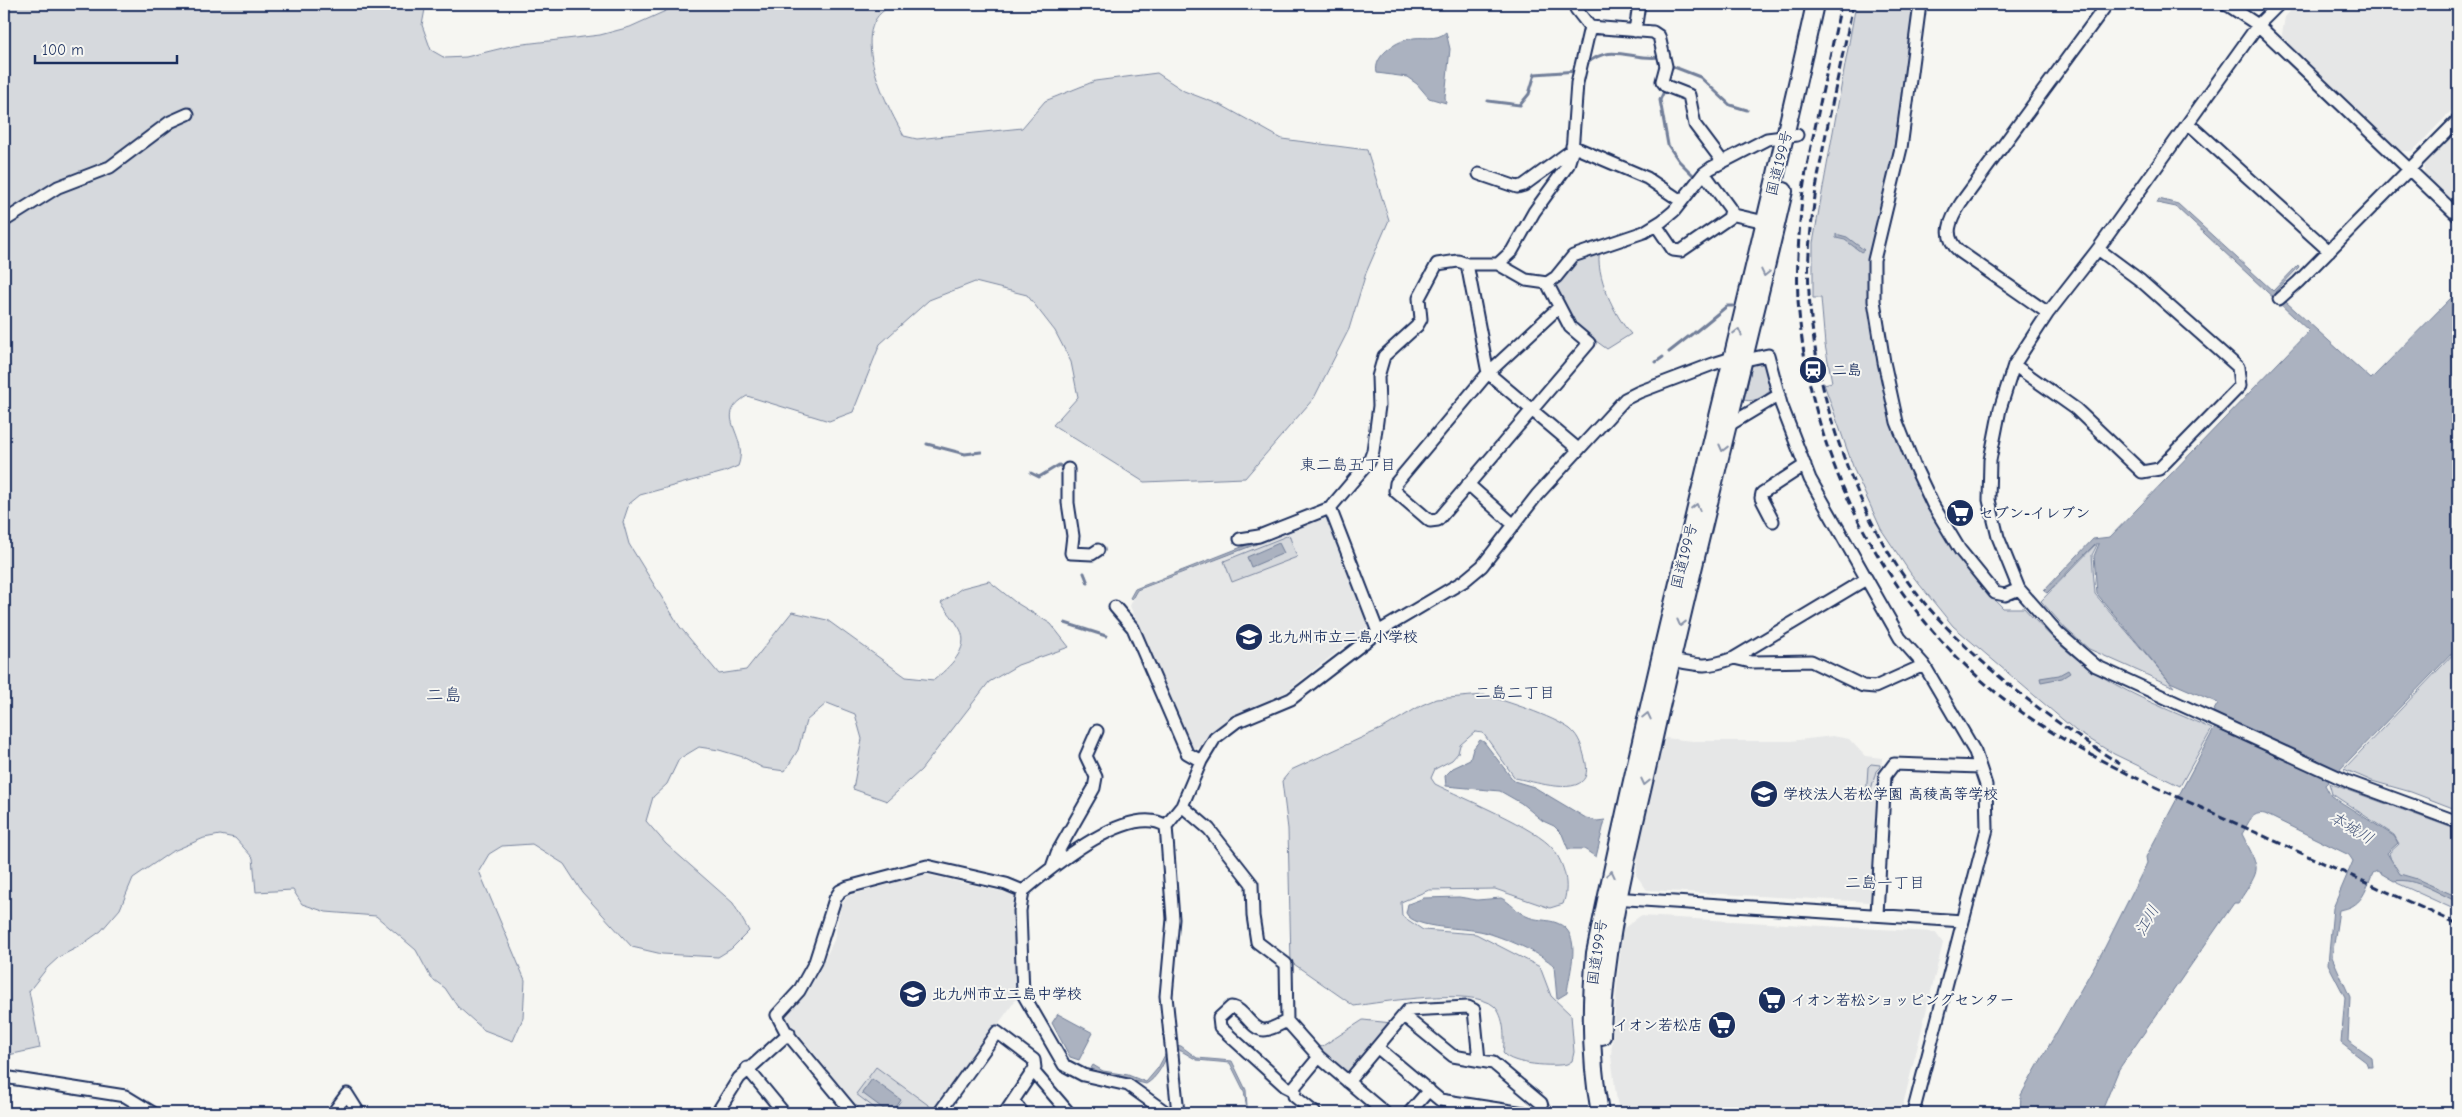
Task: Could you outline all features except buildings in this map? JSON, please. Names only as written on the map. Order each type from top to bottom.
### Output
[{"type":"highway","name":"国道199号","points":[[1600,1113],[1592,1052],[1590,1001],[1595,953],[1612,898],[1729,424],[1738,359],[1765,222],[1791,136],[1815,4]]},
{"type":"highway","name":"国道199号","points":[[1610,1113],[1602,1054],[1602,1003],[1612,898],[1660,656],[1738,359],[1791,136],[1826,4]]},
{"type":"street","points":[[1577,4],[1576,9],[1590,27],[1653,32],[1659,36],[1666,66],[1662,81],[1666,86],[1689,95],[1695,124],[1722,161]]},
{"type":"street","points":[[1635,31],[1639,4]]},
{"type":"street","points":[[1920,4],[1901,148],[1874,260],[1874,301],[1886,372],[1897,422],[1914,465],[1933,505],[1960,550],[1995,593],[2006,595],[2019,589]]},
{"type":"street","points":[[2048,312],[1959,251],[1951,244],[1948,232],[1952,216],[1960,203],[2107,4]]},
{"type":"street","points":[[2226,4],[2258,25],[2458,216]]},
{"type":"street","points":[[2279,4],[2258,25],[2098,249],[2048,312],[2014,365],[1994,434],[1988,484],[1989,500],[1998,537],[2019,589],[2058,633],[2096,666],[2348,782],[2458,822]]},
{"type":"street","points":[[1498,264],[1512,250],[1534,212],[1563,174],[1572,148],[1577,83],[1590,27]]},
{"type":"street","points":[[4,221],[58,187],[110,167],[170,122],[188,114]]},
{"type":"street","points":[[2279,299],[2458,120]]},
{"type":"street","points":[[2189,124],[2329,251]]},
{"type":"street","points":[[1240,538],[1258,536],[1330,508],[1369,462],[1373,451],[1380,406],[1378,377],[1384,356],[1421,319],[1419,298],[1437,264],[1458,261],[1467,264],[1498,264],[1526,280],[1547,284],[1556,277],[1573,256],[1644,232],[1656,224],[1674,211],[1704,173],[1722,161],[1767,139],[1791,136]]},
{"type":"street","points":[[1479,174],[1517,187],[1524,185],[1572,148]]},
{"type":"street","points":[[1572,148],[1647,178],[1681,201]]},
{"type":"street","points":[[1656,224],[1674,250],[1680,251],[1729,218],[1731,210],[1704,173]]},
{"type":"street","points":[[1730,214],[1765,222]]},
{"type":"street","points":[[2014,365],[2076,409],[2142,472],[2159,469],[2240,386],[2238,367],[2141,281],[2098,249]]},
{"type":"street","points":[[1467,264],[1488,373],[1578,449]]},
{"type":"street","points":[[1547,284],[1570,328],[1589,343],[1438,520],[1430,521],[1395,491],[1396,483],[1488,373],[1558,308]]},
{"type":"street","points":[[1178,1113],[1166,996],[1173,920],[1166,826],[1182,806],[1201,761],[1215,738],[1236,722],[1290,699],[1378,632],[1464,581],[1482,566],[1578,449],[1625,399],[1639,392],[1738,359],[1768,354],[1779,396],[1810,479],[1900,638],[1924,665],[1975,752],[1986,785],[1987,829],[1913,1113]]},
{"type":"street","points":[[1729,424],[1779,396]]},
{"type":"street","points":[[1773,521],[1761,498],[1762,493],[1805,465]]},
{"type":"street","points":[[1068,469],[1068,503],[1074,536],[1071,553],[1092,554],[1098,550]]},
{"type":"street","points":[[1468,484],[1514,525]]},
{"type":"street","points":[[1330,508],[1378,632]]},
{"type":"street","points":[[1672,660],[1701,666],[1714,666],[1734,658],[1866,579]]},
{"type":"street","points":[[1115,607],[1133,628],[1187,753],[1201,761]]},
{"type":"street","points":[[1734,658],[1751,662],[1811,660],[1863,686],[1874,687],[1924,665]]},
{"type":"street","points":[[1052,867],[1057,853],[1094,788],[1096,777],[1086,756],[1097,731]]},
{"type":"street","points":[[1877,914],[1885,776],[1894,764],[1980,767]]},
{"type":"street","points":[[1182,806],[1209,829],[1252,884],[1253,916],[1257,942],[1286,964],[1287,1021],[1319,1057],[1385,1113]]},
{"type":"street","points":[[1166,826],[1157,820],[1138,821],[1102,834],[1052,867],[1023,891],[1020,911],[1023,994],[1064,1065],[1083,1075],[1128,1085],[1167,1113]]},
{"type":"street","points":[[853,1113],[788,1033],[777,1015],[798,991],[815,962],[835,899],[840,891],[848,887],[927,866],[1006,884],[1023,891]]},
{"type":"street","points":[[1612,898],[1963,921]]},
{"type":"street","points":[[1348,1082],[1408,1010],[1468,1006],[1474,1010],[1479,1060]]},
{"type":"street","points":[[1287,1021],[1265,1030],[1259,1029],[1236,1007],[1231,1007],[1220,1018],[1220,1027],[1285,1086],[1295,1091]]},
{"type":"street","points":[[1404,1016],[1453,1056],[1494,1063],[1541,1103],[1544,1113]]},
{"type":"street","points":[[939,1113],[997,1032],[1034,1060],[1035,1068],[1005,1113]]},
{"type":"street","points":[[718,1113],[738,1078],[788,1033]]},
{"type":"street","points":[[1378,1048],[1440,1100],[1524,1113]]},
{"type":"street","points":[[1315,1113],[1294,1096],[1295,1086],[1319,1057]]},
{"type":"street","points":[[748,1068],[784,1113]]},
{"type":"street","points":[[1033,1072],[1069,1113]]},
{"type":"street","points":[[4,1077],[125,1096],[153,1113]]},
{"type":"street","points":[[1409,1113],[1429,1090]]},
{"type":"street","points":[[333,1113],[347,1094],[359,1113]]},
{"type":"street","points":[[1014,1101],[1023,1113]]},
{"type":"shaded area","points":[[4,4],[426,4],[422,25],[431,50],[445,58],[466,57],[515,45],[600,35],[630,27],[681,4],[898,4],[881,13],[872,26],[870,44],[879,84],[904,136],[917,139],[1022,128],[1045,101],[1095,81],[1157,73],[1184,91],[1223,106],[1282,139],[1367,150],[1389,220],[1366,273],[1349,329],[1314,398],[1245,478],[1144,482],[1053,425],[1078,397],[1071,362],[1055,331],[1027,295],[975,282],[929,300],[880,344],[853,412],[829,421],[747,396],[732,411],[731,419],[739,445],[738,466],[724,472],[640,495],[629,504],[623,522],[629,544],[680,627],[719,674],[746,670],[792,612],[827,620],[906,677],[934,680],[956,658],[963,644],[963,636],[960,629],[941,603],[962,588],[989,581],[1015,602],[1051,624],[1069,647],[1018,665],[989,682],[921,770],[887,801],[853,789],[862,739],[855,714],[827,703],[806,721],[798,750],[785,771],[763,768],[743,757],[719,750],[699,747],[679,759],[667,784],[653,797],[646,821],[666,844],[733,903],[749,931],[731,949],[718,957],[662,954],[632,947],[582,892],[564,864],[532,844],[502,846],[489,854],[479,871],[525,980],[523,1018],[513,1041],[484,1030],[457,1006],[445,988],[431,978],[416,950],[376,916],[326,912],[302,904],[293,890],[256,892],[253,858],[235,838],[220,835],[204,838],[171,852],[133,878],[120,909],[101,931],[80,946],[59,957],[47,968],[29,991],[40,1048],[4,1056]]},
{"type":"shaded area","points":[[1856,4],[1917,4],[1870,296],[1872,324],[1880,371],[1958,554],[1978,582],[2003,608],[2024,608],[2060,645],[2101,676],[2142,698],[2212,729],[2180,786],[2114,754],[2076,731],[1953,626],[1911,574],[1881,529],[1855,472],[1824,384],[1832,382],[1825,345],[1821,298],[1813,298],[1813,243]]},
{"type":"shaded area","points":[[2297,4],[2458,4],[2458,104],[2413,151],[2398,151],[2281,40],[2285,17]]},
{"type":"shaded area","points":[[2458,127],[2458,209],[2425,177],[2423,164]]},
{"type":"shaded area","points":[[1600,250],[1600,270],[1607,294],[1619,317],[1631,334],[1607,349],[1574,325],[1553,285],[1571,262]]},
{"type":"shaded area","points":[[1753,361],[1766,366],[1773,386],[1761,398],[1748,401],[1744,400]]},
{"type":"shaded area","name":"北九州市立二島小学校","points":[[1329,516],[1371,625],[1286,692],[1230,717],[1210,732],[1200,747],[1193,749],[1130,606],[1137,591]]},
{"type":"shaded area","points":[[1289,535],[1297,557],[1232,582],[1224,561]]},
{"type":"shaded area","points":[[2097,545],[2092,555],[2095,594],[2174,687],[2089,649],[2066,629],[2041,601]]},
{"type":"shaded area","points":[[2458,649],[2458,810],[2411,792],[2372,781],[2344,769]]},
{"type":"shaded area","points":[[1484,695],[1541,714],[1570,729],[1582,747],[1585,759],[1586,773],[1582,781],[1574,785],[1563,786],[1515,778],[1483,733],[1475,732],[1460,745],[1458,753],[1452,760],[1435,769],[1431,778],[1435,784],[1532,832],[1553,849],[1561,862],[1565,876],[1566,890],[1563,904],[1550,908],[1495,889],[1429,890],[1401,902],[1402,916],[1423,930],[1476,934],[1540,967],[1551,996],[1571,1015],[1574,1052],[1572,1061],[1567,1064],[1524,1063],[1508,1057],[1503,1053],[1504,1035],[1498,1010],[1483,1000],[1467,997],[1427,997],[1354,1006],[1291,962],[1288,829],[1282,781],[1291,770],[1385,727],[1436,699]]},
{"type":"shaded area","name":"学校法人若松学園 高稜高等学校","points":[[1833,736],[1849,739],[1865,756],[1882,758],[1871,902],[1647,890],[1636,875],[1642,821],[1665,738],[1693,741],[1790,741]]},
{"type":"shaded area","points":[[1871,764],[1880,765],[1880,767],[1876,771],[1868,801],[1866,799],[1868,767]]},
{"type":"shaded area","points":[[2329,783],[2458,830],[2458,911],[2397,883],[2389,853],[2399,844],[2394,835],[2332,794]]},
{"type":"shaded area","name":"北九州市立二島中学校","points":[[923,874],[1017,895],[1020,994],[934,1113],[863,1113],[787,1020],[787,1014],[807,993],[816,977],[834,940],[841,905],[848,896]]},
{"type":"shaded area","name":"イオン若松ショッピングセンター","points":[[1640,916],[1935,932],[1943,943],[1901,1113],[1621,1113],[1617,1102],[1611,1056],[1618,973],[1623,929]]},
{"type":"shaded area","points":[[1363,1020],[1392,1023],[1350,1072],[1345,1073],[1318,1049]]},
{"type":"shaded area","points":[[876,1067],[931,1107],[926,1113],[881,1113],[856,1094]]},
{"type":"water","points":[[1446,32],[1450,49],[1446,103],[1429,98],[1417,84],[1407,77],[1377,73],[1378,61],[1386,51],[1398,43],[1414,38],[1438,37]]},
{"type":"water","points":[[2159,199],[2178,204],[2273,291],[2298,265],[2299,267],[2275,292],[2371,379],[2458,291],[2458,647],[2325,785],[2331,796],[2394,836],[2398,843],[2387,853],[2400,874],[2417,879],[2458,897],[2458,902],[2410,881],[2394,881],[2377,871],[2373,873],[2362,898],[2353,906],[2339,910],[2332,957],[2350,997],[2348,1041],[2372,1058],[2373,1067],[2368,1067],[2366,1062],[2341,1043],[2345,997],[2328,964],[2333,908],[2353,861],[2349,855],[2265,814],[2256,814],[2242,834],[2253,856],[2256,869],[2255,875],[2238,903],[2234,903],[2119,1069],[2101,1113],[2020,1113],[2021,1095],[2105,947],[2147,863],[2146,857],[2221,716],[2213,712],[2218,703],[2170,682],[2097,594],[2094,556],[2099,544],[2095,544],[2047,593],[2044,591],[2093,539],[2110,537],[2309,331],[2176,207],[2157,203]]},
{"type":"water","points":[[1836,234],[1847,237],[1864,250],[1861,252],[1845,240],[1836,238]]},
{"type":"water","points":[[1318,517],[1319,519],[1298,528],[1137,590],[1132,599],[1130,598],[1135,589]]},
{"type":"water","points":[[1279,543],[1284,553],[1251,567],[1247,557]]},
{"type":"water","points":[[2068,670],[2070,673],[2062,678],[2041,682],[2040,678],[2059,675]]},
{"type":"water","points":[[1480,740],[1484,742],[1514,781],[1534,787],[1586,818],[1597,821],[1605,820],[1596,857],[1584,849],[1568,849],[1562,834],[1554,826],[1543,821],[1521,803],[1500,791],[1446,786],[1445,776],[1453,768],[1470,760],[1473,749]]},
{"type":"water","points":[[1459,897],[1477,900],[1501,898],[1526,916],[1557,923],[1565,928],[1573,944],[1567,993],[1557,999],[1554,966],[1531,951],[1484,932],[1441,927],[1419,922],[1406,913],[1408,904],[1424,898]]},
{"type":"water","points":[[1058,1014],[1093,1033],[1079,1060],[1070,1057],[1052,1023]]},
{"type":"water","points":[[1176,1045],[1181,1046],[1197,1058],[1232,1061],[1246,1090],[1247,1106],[1254,1113],[1247,1110],[1244,1091],[1230,1063],[1197,1060],[1176,1048]]},
{"type":"water","points":[[1167,1051],[1160,1069],[1154,1078],[1146,1084],[1090,1070],[1093,1065],[1103,1071],[1128,1075],[1146,1082],[1158,1068]]},
{"type":"water","points":[[872,1079],[901,1100],[892,1113],[889,1113],[862,1093]]},
{"type":"waterway","points":[[1586,64],[1604,54],[1613,53],[1650,58],[1660,57]]},
{"type":"waterway","points":[[1669,65],[1700,77],[1730,105],[1747,110]]},
{"type":"waterway","points":[[1488,101],[1520,105],[1529,94],[1535,74],[1577,71]]},
{"type":"waterway","points":[[1665,89],[1660,100],[1668,145],[1679,161],[1695,177]]},
{"type":"waterway","points":[[1694,333],[1727,306],[1733,306]]},
{"type":"waterway","points":[[1669,352],[1692,334]]},
{"type":"waterway","points":[[1656,362],[1663,357]]},
{"type":"waterway","points":[[927,444],[965,454],[981,452]]},
{"type":"waterway","points":[[1031,473],[1039,477],[1059,465],[1064,469]]},
{"type":"waterway","points":[[1084,573],[1088,583]]},
{"type":"waterway","points":[[1065,623],[1106,636]]},
{"type":"railway","points":[[1841,4],[1803,188],[1798,262],[1799,313],[1807,369],[1820,424],[1838,477],[1862,527],[1891,576],[1924,621],[1962,662],[2004,699],[2056,735],[2149,784],[2458,924]]},
{"type":"railway","points":[[1853,4],[1823,150],[1810,239],[1809,284],[1813,331],[1821,380],[1835,430],[1852,478],[1872,523],[1896,564],[1922,600],[1943,624],[2015,690],[2067,729],[2120,764]]},
{"type":"place","name":"二島","points":[[1813,370]]},
{"type":"place","name":"セブン-イレブン","points":[[1960,513]]},
{"type":"place","name":"北九州市立二島小学校","points":[[1249,637]]},
{"type":"place","name":"学校法人若松学園 高稜高等学校","points":[[1764,794]]},
{"type":"place","name":"北九州市立二島中学校","points":[[913,994]]},
{"type":"place","name":"イオン若松ショッピングセンター","points":[[1772,1000]]},
{"type":"place","name":"イオン若松店","points":[[1722,1025]]},
{"type":"district","name":"東二島五丁目","points":[[1348,464]]},
{"type":"district","name":"二島二丁目","points":[[1515,692]]},
{"type":"district","name":"二島","points":[[444,695]]},
{"type":"district","name":"二島一丁目","points":[[1885,882]]},
{"type":"water label","name":"本城川","points":[[2352,827]]},
{"type":"water label","name":"江川","points":[[2146,920]]}]
